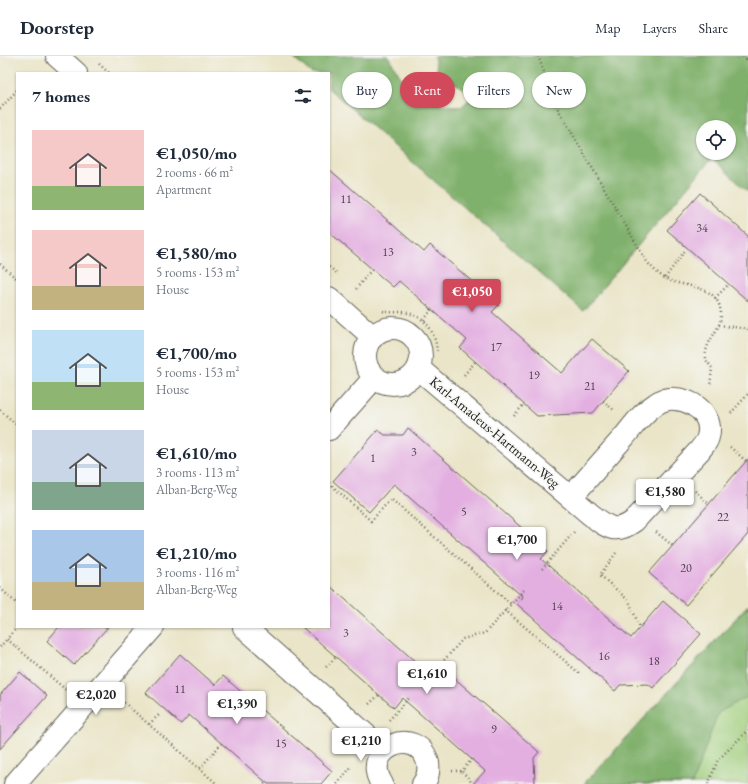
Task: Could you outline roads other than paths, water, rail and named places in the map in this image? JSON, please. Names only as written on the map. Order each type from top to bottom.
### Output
[{"type":"street","points":[[57,56],[75,72]]},
{"type":"street","points":[[330,299],[373,337],[365,353],[369,370],[375,377],[330,428]]},
{"type":"street","name":"Karl-Amadeus-Hartmann-Weg","points":[[373,337],[379,331],[388,328],[405,330],[413,335],[421,351],[421,360],[426,374],[572,497],[590,514],[604,525],[614,529],[624,528],[634,521],[708,439],[710,428],[706,416],[699,408],[686,400],[664,398],[646,411],[572,497]]},
{"type":"street","name":"Karl-Amadeus-Hartmann-Weg","points":[[375,377],[383,382],[399,383],[414,375],[426,374]]},
{"type":"street","points":[[14,784],[152,628]]},
{"type":"street","points":[[245,628],[384,751]]},
{"type":"street","points":[[382,784],[378,775],[377,766],[379,758],[384,751],[399,743],[415,746],[426,758],[428,774],[423,784]]}]
